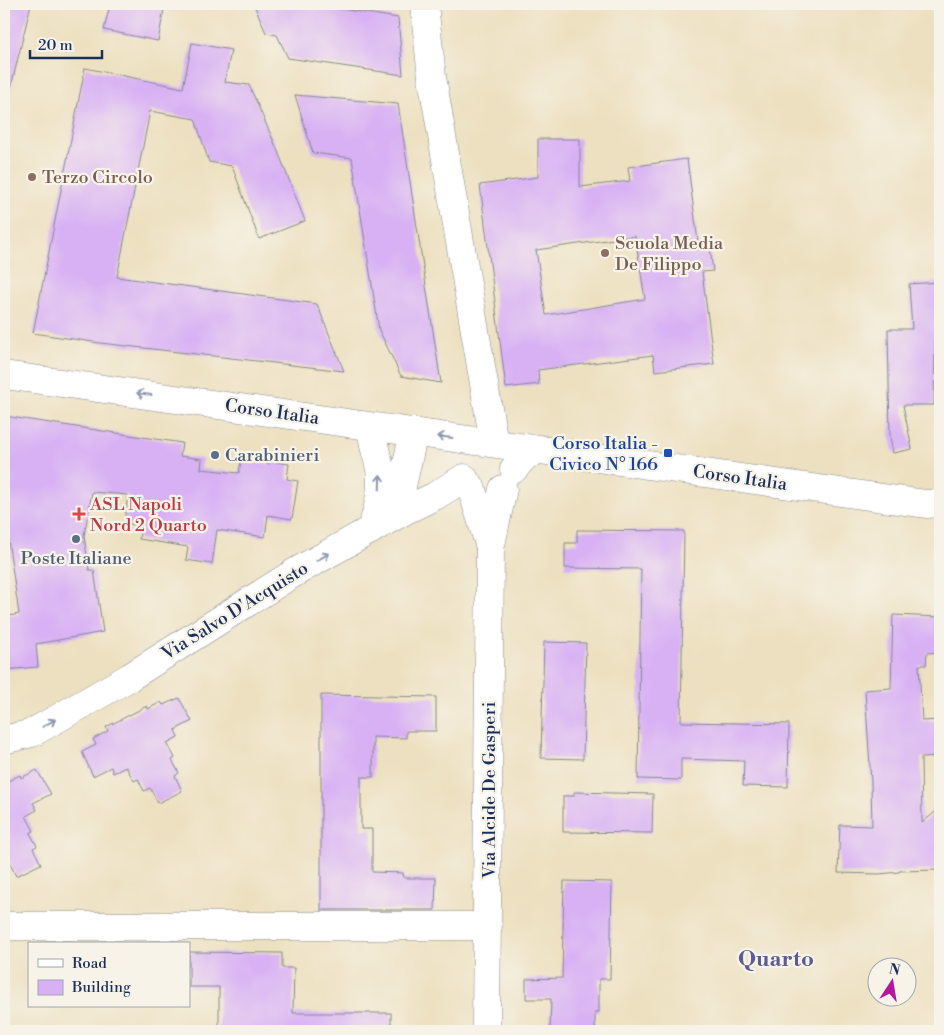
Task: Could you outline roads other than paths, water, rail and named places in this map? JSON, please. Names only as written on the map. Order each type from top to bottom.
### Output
[{"type":"street","points":[[424,4],[432,77],[494,443]]},
{"type":"street","name":"Corso Italia","points":[[4,375],[926,504],[940,503]]},
{"type":"street","points":[[371,530],[378,511],[380,470],[372,439],[373,427]]},
{"type":"street","points":[[402,512],[402,486],[414,432]]},
{"type":"street","points":[[508,479],[512,460],[502,446],[484,442],[468,452],[462,469],[468,482],[481,493],[493,493],[508,479],[525,456],[540,449]]},
{"type":"street","name":"Via Alcide De Gasperi","points":[[486,1031],[490,549],[508,479]]},
{"type":"street","name":"Via Salvo D'Acquisto","points":[[4,740],[32,733],[130,676],[294,573],[402,512],[468,482]]},
{"type":"street","name":"Via Alcide De Gasperi","points":[[468,482],[490,549]]},
{"type":"street","points":[[4,926],[488,926]]},
{"type":"place","name":"Terzo Circolo","points":[[32,177]]},
{"type":"place","name":"Scuola Media De Filippo","points":[[605,253]]},
{"type":"place","name":"Corso Italia - Civico N° 166","points":[[668,453]]},
{"type":"place","name":"Carabinieri","points":[[215,455]]},
{"type":"place","name":"ASL Napoli Nord 2 Quarto","points":[[79,514]]},
{"type":"place","name":"Poste Italiane","points":[[76,539]]},
{"type":"district","name":"Quarto","points":[[776,959]]}]
